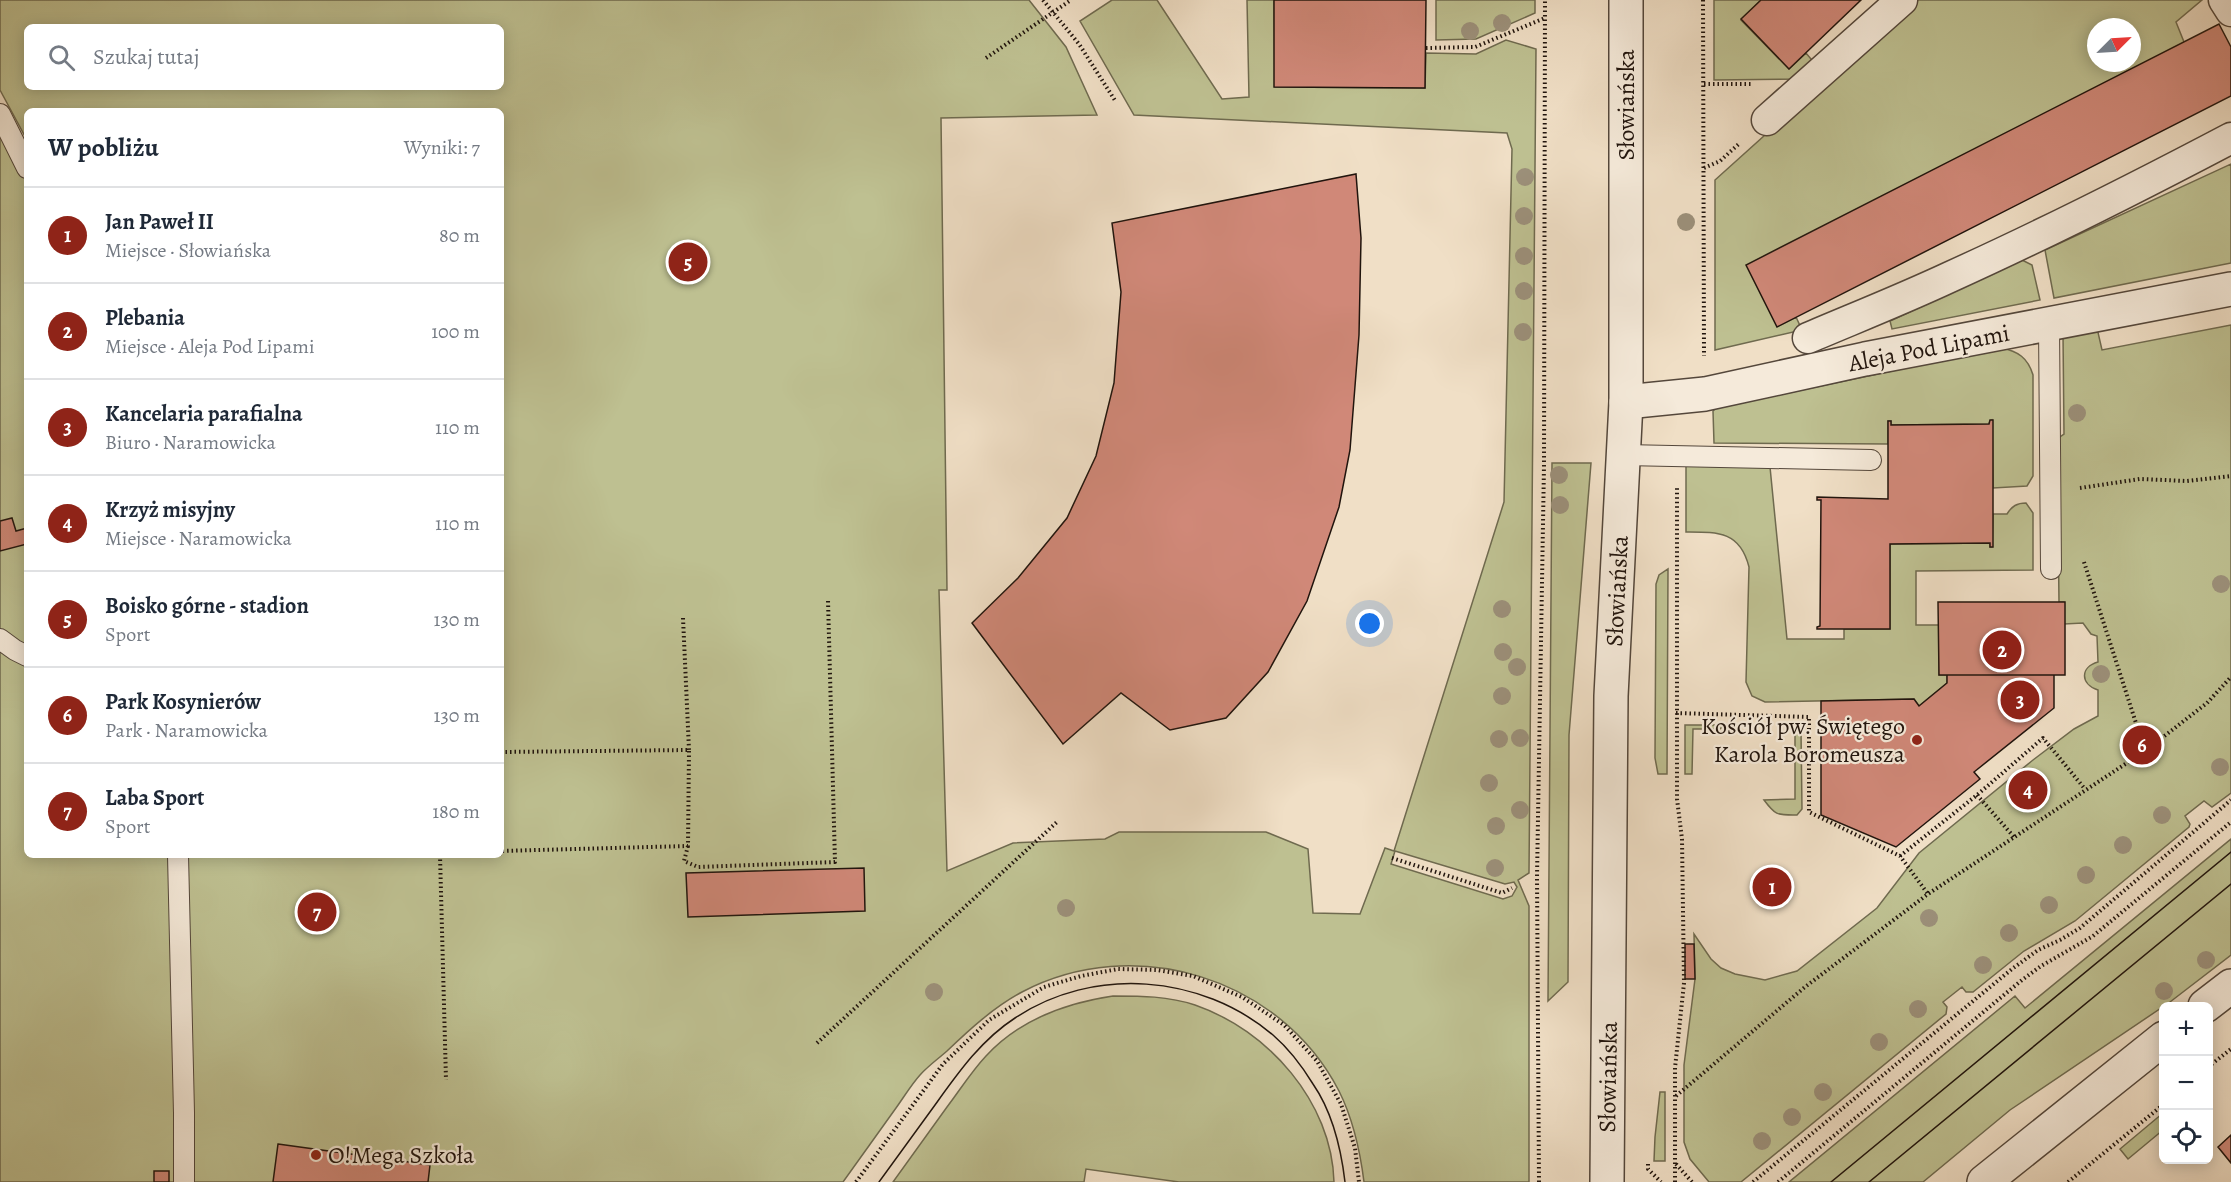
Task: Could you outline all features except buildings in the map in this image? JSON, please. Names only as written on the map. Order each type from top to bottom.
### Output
[{"type":"street","name":"Słowiańska","points":[[1607,1182],[1611,696],[1626,402],[1626,0]]},
{"type":"street","points":[[1767,120],[1902,0]]},
{"type":"street","points":[[2224,0],[2231,11]]},
{"type":"street","points":[[1808,338],[1947,279],[2035,238],[2231,138]]},
{"type":"street","name":"Aleja Pod Lipami","points":[[1626,402],[1705,394],[1865,359],[2231,289]]},
{"type":"street","points":[[2210,1002],[2231,986]]},
{"type":"street","points":[[1984,1182],[2159,1041]]},
{"type":"lane","points":[[0,114],[24,162]]},
{"type":"lane","points":[[2049,324],[2051,569]]},
{"type":"lane","points":[[1624,455],[1871,460]]},
{"type":"lane","points":[[0,639],[24,654]]},
{"type":"lane","points":[[178,858],[184,1182]]},
{"type":"path","points":[[1043,0],[1079,44],[1116,102]]},
{"type":"path","points":[[986,58],[1071,0]]},
{"type":"path","points":[[1539,1182],[1537,877],[1544,465],[1545,0]]},
{"type":"path","points":[[1703,0],[1705,394]]},
{"type":"path","points":[[1426,48],[1475,47],[1545,18]]},
{"type":"path","points":[[1704,84],[1756,84]]},
{"type":"path","points":[[1704,168],[1720,161]]},
{"type":"path","points":[[1675,1182],[1675,1068],[1684,982],[1682,839],[1677,799],[1677,456]]},
{"type":"path","points":[[2050,493],[2062,493],[2083,487],[2140,479],[2187,481],[2231,476]]},
{"type":"path","points":[[2084,560],[2145,751]]},
{"type":"path","points":[[684,618],[689,750],[688,846],[684,861],[698,867],[835,862],[828,600]]},
{"type":"path","points":[[1676,1096],[1805,987],[1928,894],[2145,751],[2207,703],[2231,677]]},
{"type":"path","points":[[1676,713],[1809,717],[1809,813],[1900,856],[1928,894]]},
{"type":"path","points":[[1900,856],[1977,795],[2043,738],[2085,789]]},
{"type":"path","points":[[504,752],[689,750]]},
{"type":"path","points":[[1977,795],[2014,837]]},
{"type":"path","points":[[1753,1182],[2012,969],[2038,950],[2080,928],[2231,800]]},
{"type":"path","points":[[817,1043],[1057,822]]},
{"type":"path","points":[[1778,1182],[2022,980],[2041,966],[2093,936],[2231,822]]},
{"type":"path","points":[[504,851],[688,846]]},
{"type":"path","points":[[440,858],[446,1080]]},
{"type":"path","points":[[1392,858],[1502,893],[1512,888]]},
{"type":"path","points":[[856,1182],[943,1064],[989,1020],[1044,987],[1081,976],[1118,969],[1157,970],[1193,976],[1242,997],[1284,1025],[1317,1061],[1341,1104],[1355,1148],[1359,1182]]},
{"type":"path","points":[[2213,1063],[2231,1048]]},
{"type":"path","points":[[2068,1182],[2159,1107]]},
{"type":"path","points":[[1675,1163],[1692,1182]]},
{"type":"path","points":[[1648,1169],[1661,1182]]},
{"type":"green space","points":[[0,0],[1029,0],[1066,47],[1097,115],[941,118],[947,590],[939,590],[947,871],[1013,843],[1105,839],[1119,832],[1266,832],[1308,849],[1313,913],[1360,914],[1385,848],[1394,851],[1504,502],[1512,149],[1507,133],[1134,115],[1080,21],[1112,0],[1157,0],[1222,99],[1249,97],[1247,0],[1274,0],[1275,87],[1425,88],[1426,53],[1476,54],[1506,40],[1536,49],[1529,873],[1518,880],[1529,906],[1529,1182],[1364,1182],[1355,1135],[1339,1091],[1313,1052],[1280,1019],[1242,994],[1200,977],[1156,967],[1110,967],[1065,975],[1022,992],[983,1019],[917,1079],[843,1182],[0,1182],[0,127],[24,164],[24,858],[504,858],[504,108],[24,108],[24,134],[0,90]],"holes":[[[1395,851],[1505,884],[1514,882],[1517,887],[1512,896],[1503,899],[1391,864]]]},
{"type":"green space","points":[[1436,0],[1535,0],[1535,13],[1476,39],[1436,40]]},
{"type":"green space","points":[[1714,0],[1761,0],[1741,20],[1789,69],[1806,53],[1816,65],[1800,79],[1714,80]]},
{"type":"green space","points":[[1915,0],[2202,0],[2176,22],[2184,42],[1778,326],[1796,317],[1802,330],[1715,350],[1715,180]]},
{"type":"green space","points":[[2231,164],[2231,263],[2054,298],[2045,250]]},
{"type":"green space","points":[[2022,260],[2032,265],[2040,300],[1892,329],[1890,321]]},
{"type":"green space","points":[[2231,325],[2231,793],[2212,807],[2204,801],[2185,816],[2190,824],[2189,827],[2075,921],[2024,951],[1973,992],[1966,992],[1962,987],[1943,1002],[1947,1007],[1946,1014],[1741,1182],[1709,1182],[1690,1159],[1684,1142],[1684,1065],[1695,979],[1694,934],[1711,959],[1721,968],[1735,974],[1765,980],[1797,971],[1877,908],[1919,853],[2033,760],[2074,729],[2098,716],[2098,690],[2088,684],[2084,676],[2085,671],[2092,664],[2098,662],[2097,636],[2091,634],[2083,623],[2064,624],[2064,602],[2059,602],[2057,439],[2064,434],[2063,334],[2097,328],[2102,350]]},
{"type":"green space","points":[[2001,348],[2022,356],[2033,375],[2033,476],[2027,486],[1993,488],[1992,420],[1989,424],[1891,425],[1891,421],[1888,421],[1888,444],[1714,443],[1713,411],[1716,408]]},
{"type":"green space","points":[[1552,463],[1591,463],[1569,735],[1568,982],[1548,1001]]},
{"type":"green space","points":[[1686,466],[1770,467],[1787,639],[1844,639],[1844,629],[1890,629],[1890,544],[1990,543],[1992,547],[1993,514],[2007,514],[2013,507],[2026,503],[2033,513],[2033,570],[1916,571],[1916,625],[1939,625],[1939,675],[1947,675],[1947,683],[1919,706],[1914,699],[1765,702],[1752,696],[1746,682],[1749,567],[1745,555],[1734,540],[1726,536],[1708,532],[1686,532]]},
{"type":"green space","points":[[1668,569],[1667,774],[1658,774],[1655,758],[1656,584],[1659,575]]},
{"type":"green space","points":[[1685,725],[1724,725],[1720,729],[1693,729],[1692,774],[1685,774]]},
{"type":"green space","points":[[1795,726],[1801,731],[1802,809],[1797,815],[1781,814],[1774,812],[1764,800],[1795,799]]},
{"type":"green space","points":[[2231,839],[2231,955],[2170,1002],[2159,1002],[2159,1009],[2010,1110],[1923,1182],[1789,1182],[2015,996],[2025,1008]]},
{"type":"green space","points":[[1113,996],[1165,998],[1195,1005],[1247,1032],[1271,1051],[1308,1097],[1322,1124],[1330,1152],[1334,1182],[1179,1182],[1086,1169],[1084,1182],[893,1182],[970,1075],[999,1043],[1013,1032],[1044,1015],[1078,1003]]},
{"type":"green space","points":[[1660,1092],[1665,1092],[1665,1161],[1654,1161],[1655,1137]]},
{"type":"green space","points":[[2159,1116],[2159,1133],[2128,1159],[2120,1149]]},
{"type":"tram line","points":[[1831,1182],[2231,852]]},
{"type":"tram line","points":[[1869,1182],[2231,884]]},
{"type":"tram line","points":[[879,1182],[961,1069],[991,1036],[1015,1018],[1046,1001],[1078,990],[1112,984],[1146,984],[1180,989],[1213,999],[1244,1015],[1279,1040],[1304,1071],[1326,1107],[1338,1144],[1345,1182]]},
{"type":"place","name":"Boisko górne - stadion","points":[[688,262]]},
{"type":"place","name":"Plebania","points":[[2002,650]]},
{"type":"place","name":"Kancelaria parafialna","points":[[2020,700]]},
{"type":"place","name":"Kościół pw. Świętego Karola Boromeusza","points":[[1917,740]]},
{"type":"place","name":"Park Kosynierów","points":[[2142,745]]},
{"type":"place","name":"Krzyż misyjny","points":[[2028,790]]},
{"type":"place","name":"Jan Paweł II","points":[[1772,887]]},
{"type":"place","name":"Laba Sport","points":[[317,912]]},
{"type":"place","name":"O!Mega Szkoła","points":[[316,1155]]}]
